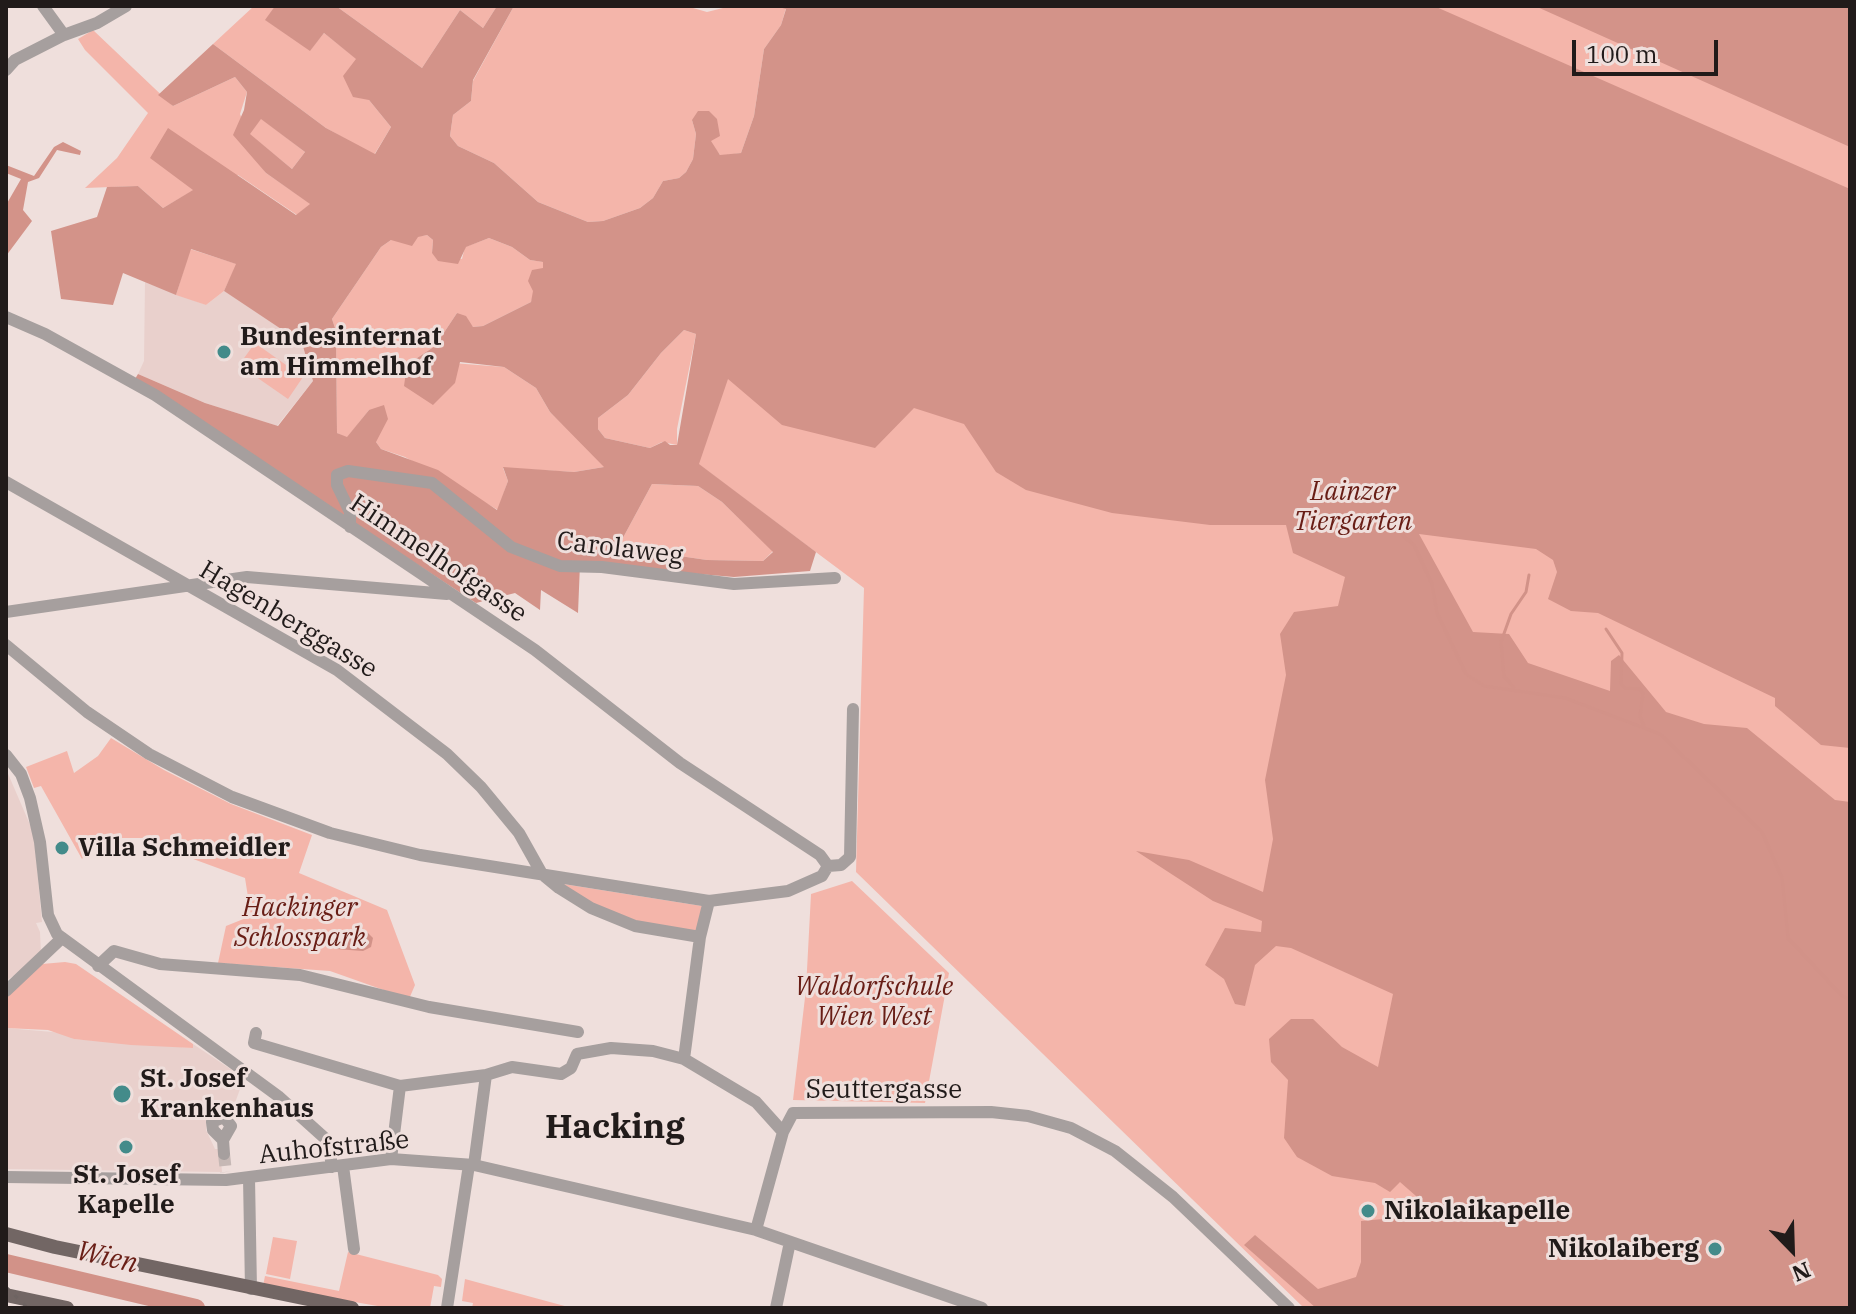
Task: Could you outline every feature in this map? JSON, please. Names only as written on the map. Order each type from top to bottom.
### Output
[{"type":"main road","points":[[6,1234],[251,1289],[352,1308]]},
{"type":"main road","points":[[6,1295],[67,1308]]},
{"type":"street","points":[[43,6],[64,35]]},
{"type":"street","points":[[6,70],[15,60],[64,35],[97,23],[126,6]]},
{"type":"street","name":"Himmelhofgasse","points":[[6,317],[45,334],[155,395],[535,650],[680,763],[820,855],[828,866]]},
{"type":"street","name":"Carolaweg","points":[[350,527],[350,512],[337,485],[337,475],[348,471],[432,483],[511,547],[560,566],[602,567],[734,584],[835,578]]},
{"type":"street","name":"Hagenberggasse","points":[[6,482],[337,670],[447,754],[481,787],[519,833],[542,874]]},
{"type":"street","points":[[6,612],[247,577],[450,595]]},
{"type":"street","points":[[6,645],[122,737],[232,797],[330,833],[420,855],[709,901],[788,891],[822,876],[828,866],[841,865],[850,857],[853,709]]},
{"type":"street","points":[[6,755],[21,774],[30,798],[40,842],[48,915],[61,939],[263,1084],[317,1129],[328,1141],[338,1166],[354,1249]]},
{"type":"street","points":[[542,874],[591,908],[635,926],[700,937]]},
{"type":"street","points":[[684,1059],[700,937],[709,901]]},
{"type":"street","points":[[6,991],[61,939]]},
{"type":"street","points":[[98,966],[114,951],[160,964],[300,975],[429,1007],[578,1032]]},
{"type":"street","points":[[256,1033],[254,1043],[400,1086],[486,1075],[447,1308]]},
{"type":"street","name":"Seuttergasse","points":[[486,1075],[512,1067],[561,1074],[571,1068],[577,1054],[611,1048],[653,1051],[684,1059],[756,1102],[783,1132],[793,1113],[800,1110],[991,1112],[1028,1116],[1071,1128],[1115,1151],[1173,1197],[1289,1308]]},
{"type":"street","points":[[391,1159],[400,1086]]},
{"type":"street","points":[[756,1230],[783,1132]]},
{"type":"street","points":[[223,1140],[224,1154]]},
{"type":"street","name":"Auhofstraße","points":[[6,1177],[249,1178],[391,1159],[471,1165],[756,1230],[982,1308]]},
{"type":"street","points":[[249,1178],[251,1289]]},
{"type":"street","points":[[776,1308],[790,1242]]},
{"type":"shaded area","name":"Bundesinternat am Himmelhof","points":[[145,282],[206,305],[224,291],[302,343],[313,381],[277,426],[205,403],[138,374],[144,361]]},
{"type":"shaded area","points":[[6,769],[34,834],[42,922],[36,923],[40,932],[41,954],[36,954],[36,960],[6,981]]},
{"type":"shaded area","points":[[343,931],[367,932],[373,938],[371,947],[363,951],[336,949],[332,938]]},
{"type":"shaded area","name":"St. Josef Krankenhaus","points":[[6,1028],[64,1033],[74,1039],[193,1048],[193,1044],[244,1078],[231,1114],[219,1111],[207,1121],[206,1130],[215,1149],[220,1149],[222,1172],[6,1169]]},
{"type":"green space","points":[[254,6],[275,6],[266,20],[310,50],[324,33],[357,59],[369,100],[391,127],[374,155],[326,128],[213,44]]},
{"type":"green space","name":"Lainzer Tiergarten","points":[[275,6],[336,6],[422,68],[460,10],[483,28],[497,6],[514,6],[473,80],[471,101],[453,115],[450,136],[458,146],[494,163],[538,202],[588,222],[603,221],[640,208],[653,198],[663,181],[679,178],[686,172],[693,159],[696,134],[692,120],[698,111],[709,111],[717,119],[720,136],[711,141],[720,155],[741,153],[754,116],[764,49],[781,25],[786,9],[775,6],[1434,6],[1850,189],[1850,748],[1821,745],[1775,706],[1775,698],[1598,613],[1571,611],[1548,599],[1557,572],[1553,560],[1536,549],[1419,534],[1473,632],[1509,634],[1528,663],[1610,691],[1611,661],[1619,655],[1666,712],[1704,724],[1747,728],[1835,800],[1850,802],[1850,1308],[1316,1308],[1244,1245],[1255,1235],[1318,1289],[1356,1277],[1361,1262],[1361,1221],[1417,1216],[1416,1196],[1400,1182],[1390,1192],[1375,1183],[1332,1176],[1297,1157],[1284,1138],[1288,1080],[1271,1062],[1269,1039],[1291,1019],[1313,1019],[1342,1047],[1378,1067],[1393,994],[1291,948],[1276,946],[1255,965],[1245,1006],[1235,1004],[1224,979],[1205,965],[1225,928],[1261,932],[1262,921],[1213,901],[1136,851],[1189,860],[1263,892],[1273,839],[1265,780],[1286,675],[1280,634],[1294,612],[1338,606],[1345,577],[1293,553],[1286,525],[1210,525],[1112,513],[1026,490],[996,472],[964,424],[914,408],[875,448],[782,425],[728,379],[699,464],[816,552],[810,571],[734,577],[580,564],[578,613],[541,590],[540,610],[515,593],[476,603],[135,379],[138,374],[205,403],[278,426],[313,381],[302,343],[224,291],[236,264],[191,249],[176,295],[123,273],[113,305],[61,299],[51,231],[97,217],[107,187],[138,186],[163,208],[193,190],[150,158],[168,128],[296,215],[310,204],[266,173],[233,135],[244,110],[247,92],[235,77],[173,106],[158,95],[213,44],[326,128],[375,154],[391,127],[369,100],[353,97],[343,76],[356,59],[324,33],[310,51],[265,20]],"holes":[[[261,119],[305,152],[292,169],[250,134]],[[427,235],[433,240],[432,253],[438,261],[458,264],[466,247],[489,238],[512,247],[530,260],[543,262],[543,268],[532,270],[528,281],[533,291],[531,302],[483,326],[473,327],[466,316],[457,313],[435,346],[414,360],[406,372],[404,386],[433,405],[455,383],[460,362],[504,367],[536,388],[550,412],[604,467],[574,472],[503,467],[508,481],[497,510],[438,470],[381,449],[376,442],[388,419],[384,405],[369,410],[347,437],[337,433],[336,331],[332,319],[381,247],[391,240],[412,246],[418,237]],[[684,330],[696,334],[677,445],[665,441],[650,448],[605,438],[598,429],[598,418],[628,395],[661,353]],[[652,484],[698,486],[722,502],[773,552],[763,561],[707,560],[618,547]]]},
{"type":"green space","points":[[336,6],[497,6],[483,28],[460,10],[422,68]]},
{"type":"green space","points":[[514,6],[686,6],[707,12],[731,6],[786,8],[781,25],[764,49],[754,116],[741,153],[721,156],[692,120],[696,134],[693,159],[686,172],[679,178],[663,181],[653,198],[640,208],[603,221],[588,222],[538,202],[494,163],[458,146],[450,136],[453,115],[471,101],[473,81]]},
{"type":"green space","name":"Lainzer Tiergarten","points":[[827,6],[1850,6],[1850,1308],[1304,1308],[856,872],[864,588],[698,464],[753,304]]},
{"type":"green space","points":[[1535,6],[1850,6],[1850,147]]},
{"type":"green space","points":[[93,30],[173,106],[235,77],[247,92],[240,114],[258,161],[266,173],[311,204],[297,215],[238,175],[194,190],[163,208],[138,186],[85,188],[117,158],[148,113],[85,50],[78,39]]},
{"type":"green space","points":[[261,118],[305,152],[292,169],[249,134]]},
{"type":"green space","points":[[63,142],[81,151],[80,155],[57,150],[39,178],[28,182],[23,210],[32,221],[6,256],[6,205],[21,179],[6,173],[6,165],[34,176],[54,147]]},
{"type":"green space","points":[[427,235],[433,240],[432,253],[462,259],[465,247],[489,238],[512,247],[530,260],[544,262],[544,268],[531,302],[483,326],[473,327],[457,313],[435,346],[414,360],[504,367],[536,388],[550,412],[605,464],[604,467],[574,472],[503,468],[508,481],[498,510],[405,457],[381,449],[376,442],[369,410],[347,438],[337,433],[336,331],[332,319],[381,247],[391,240]]},
{"type":"green space","points":[[190,249],[237,264],[224,291],[206,305],[176,295]]},
{"type":"green space","points":[[684,330],[696,334],[677,429],[677,445],[662,442],[650,448],[605,438],[598,429],[598,418],[628,395],[661,353]]},
{"type":"green space","points":[[255,343],[303,377],[288,399],[239,365]]},
{"type":"green space","points":[[652,484],[698,486],[722,502],[773,551],[763,561],[707,560],[618,547]]},
{"type":"green space","name":"Hackinger Schlosspark","points":[[111,738],[164,770],[231,804],[312,835],[299,873],[387,910],[415,985],[409,999],[330,971],[218,963],[226,926],[251,916],[245,878],[185,856],[155,838],[110,838],[92,846],[82,859],[41,786],[34,788],[26,767],[67,751],[74,773],[98,756]]},
{"type":"green space","name":"Waldorfschule Wien West","points":[[852,881],[949,973],[925,1103],[793,1100],[806,989],[811,894]]},
{"type":"green space","points":[[557,883],[702,906],[699,930],[681,931],[636,924],[596,907]]},
{"type":"green space","points":[[42,964],[76,964],[193,1044],[193,1048],[74,1039],[48,1030],[6,1028],[6,997]]},
{"type":"green space","points":[[273,1237],[297,1241],[290,1279],[266,1274]]},
{"type":"green space","points":[[348,1252],[438,1275],[442,1279],[441,1287],[434,1286],[430,1308],[389,1308],[263,1286],[265,1276],[339,1291]]},
{"type":"green space","points":[[465,1279],[572,1308],[472,1308],[473,1303],[462,1301]]},
{"type":"waterway","points":[[1388,518],[1395,529]]},
{"type":"waterway","points":[[1402,535],[1414,545],[1432,584],[1437,613],[1466,674],[1484,686],[1565,698],[1660,734],[1762,832],[1782,878],[1788,938],[1841,995],[1850,1000]]},
{"type":"waterway","points":[[1514,688],[1504,676],[1501,642],[1511,614],[1526,592],[1529,575]]},
{"type":"waterway","points":[[1606,629],[1622,653],[1621,684],[1625,688],[1640,689],[1643,694],[1640,716],[1644,726]]},
{"type":"waterway","name":"Wien","points":[[6,1263],[196,1308]]},
{"type":"tunnel","points":[[224,1154],[226,1172]]},
{"type":"railway","points":[[6,1287],[28,1308]]},
{"type":"place","name":"Bundesinternat am Himmelhof","points":[[224,352]]},
{"type":"place","name":"Villa Schmeidler","points":[[62,848]]},
{"type":"place","name":"St. Josef Krankenhaus","points":[[122,1094]]},
{"type":"place","name":"St. Josef Kapelle","points":[[126,1147]]},
{"type":"place","name":"Nikolaikapelle","points":[[1368,1211]]},
{"type":"place","name":"Nikolaiberg","points":[[1715,1249]]},
{"type":"district","name":"Hacking","points":[[615,1128]]}]
